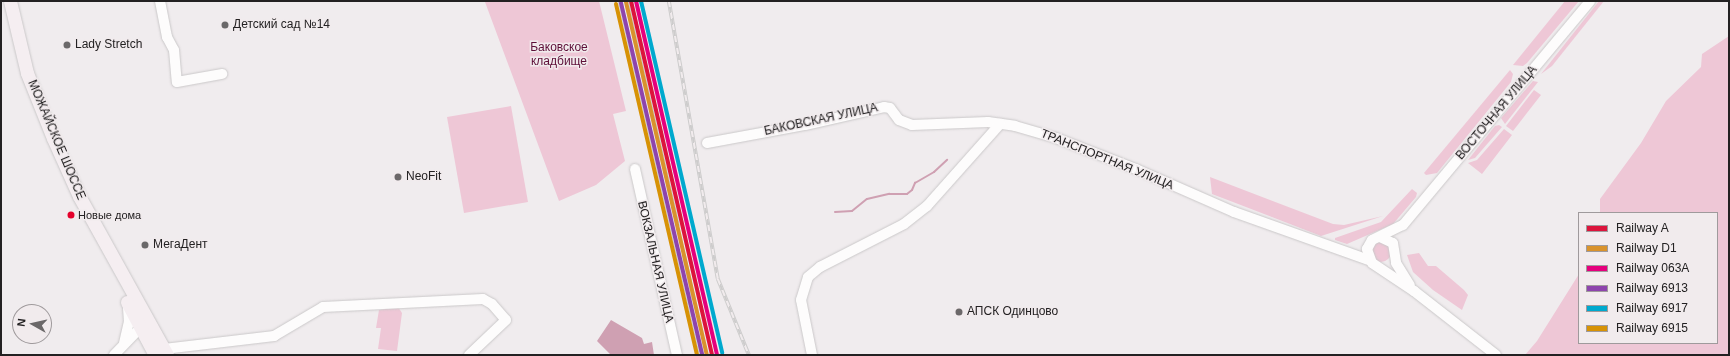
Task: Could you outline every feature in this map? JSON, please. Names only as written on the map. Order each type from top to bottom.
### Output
[{"type":"main road","name":"МОЖАЙСКОЕ ШОССЕ","points":[[2,1],[20,75],[35,120],[72,198],[128,304],[144,324]]},
{"type":"main road","name":"МОЖАЙСКОЕ ШОССЕ","points":[[10,1],[22,55],[43,115],[80,196],[144,324],[162,353]]},
{"type":"street","points":[[160,1],[167,37],[174,50],[177,82],[222,74]]},
{"type":"street","name":"ВОСТОЧНАЯ УЛИЦА","points":[[1380,237],[1402,225],[1590,1]]},
{"type":"street","name":"БАКОВСКАЯ УЛИЦА","points":[[707,143],[805,125],[884,107],[890,108],[899,120],[912,125],[1000,124]]},
{"type":"street","points":[[812,355],[801,300],[808,277],[820,267],[904,224],[927,206],[1000,124]]},
{"type":"street","name":"ТРАНСПОРТНАЯ УЛИЦА","points":[[1000,124],[1056,138],[1136,169],[1234,212],[1373,262],[1414,291]]},
{"type":"street","name":"ВОКЗАЛЬНАЯ УЛИЦА","points":[[634,169],[676,355]]},
{"type":"street","name":"ВОСТОЧНАЯ УЛИЦА","points":[[1395,252],[1402,225]]},
{"type":"street","points":[[1341,250],[1353,250],[1369,244],[1380,237],[1389,240],[1395,252],[1401,272],[1414,291],[1496,355]]},
{"type":"street","points":[[1369,244],[1367,249],[1373,262],[1387,264],[1395,252]]},
{"type":"street","points":[[162,353],[274,336],[316,310],[330,306],[483,300],[492,304],[506,320],[469,355]]},
{"type":"street","points":[[123,345],[129,322],[128,304]]},
{"type":"street","points":[[114,355],[144,324]]},
{"type":"green space","name":"Баковское кладбище","points":[[599,1],[626,111],[613,114],[625,161],[596,185],[559,201],[485,2]]},
{"type":"green space","points":[[1565,1],[1579,1],[1527,63],[1523,66],[1513,65]]},
{"type":"green space","points":[[1599,1],[1604,1],[1552,66],[1541,74]]},
{"type":"green space","points":[[1729,36],[1729,355],[1525,355],[1537,341],[1578,276],[1578,344],[1718,344],[1718,212],[1600,212],[1600,199],[1641,143],[1666,101],[1701,67],[1702,54]]},
{"type":"green space","points":[[1510,70],[1513,74],[1511,82],[1437,173],[1426,175],[1424,173]]},
{"type":"green space","points":[[1533,81],[1538,82],[1505,124],[1501,118]]},
{"type":"green space","points":[[1534,90],[1541,95],[1513,131],[1506,126]]},
{"type":"green space","points":[[511,106],[528,202],[464,213],[447,117]]},
{"type":"green space","points":[[1499,125],[1502,127],[1475,158],[1468,160],[1495,126]]},
{"type":"green space","points":[[1504,129],[1512,135],[1482,174],[1468,163],[1477,160]]},
{"type":"green space","points":[[1210,177],[1333,224],[1344,225],[1383,216],[1321,236],[1212,194]]},
{"type":"green space","points":[[1412,189],[1417,193],[1416,197],[1393,224],[1347,244],[1335,240],[1335,238],[1381,222]]},
{"type":"green space","points":[[1381,242],[1388,245],[1391,252],[1388,259],[1381,262],[1374,259],[1371,252],[1374,245]]},
{"type":"green space","points":[[1419,253],[1428,266],[1436,266],[1468,295],[1462,310],[1433,290],[1413,272],[1407,255]]},
{"type":"green space","points":[[398,307],[402,313],[397,351],[378,349],[381,328],[376,328],[379,310]]},
{"type":"shaded area","points":[[611,320],[642,338],[644,344],[652,342],[654,355],[611,355],[597,341]]},
{"type":"waterway","points":[[835,212],[852,211],[867,199],[889,194],[907,194],[912,190],[915,183],[934,172],[947,160]]},
{"type":"railway","points":[[620,1],[701,355]]},
{"type":"railway","points":[[627,1],[678,226]]},
{"type":"railway","points":[[669,1],[718,279],[749,355]]},
{"type":"railway","points":[[684,255],[694,300]]},
{"type":"rail line","name":"A","points":[[631,1],[712,355]]},
{"type":"rail line","name":"063А","points":[[636,1],[717,354]]},
{"type":"rail line","name":"6917","points":[[641,1],[722,353]]},
{"type":"rail line","name":"D1","points":[[626,2],[707,355]]},
{"type":"rail line","name":"6913","points":[[621,3],[702,355]]},
{"type":"rail line","name":"6915","points":[[616,4],[697,355]]},
{"type":"place","name":"Детский сад №14","points":[[225,25]]},
{"type":"place","name":"Lady Stretch","points":[[67,45]]},
{"type":"place","name":"NeoFit","points":[[398,177]]},
{"type":"place","name":"Новые дома","points":[[71,215]]},
{"type":"place","name":"МегаДент","points":[[145,245]]},
{"type":"place","name":"АПСК Одинцово","points":[[959,312]]}]
